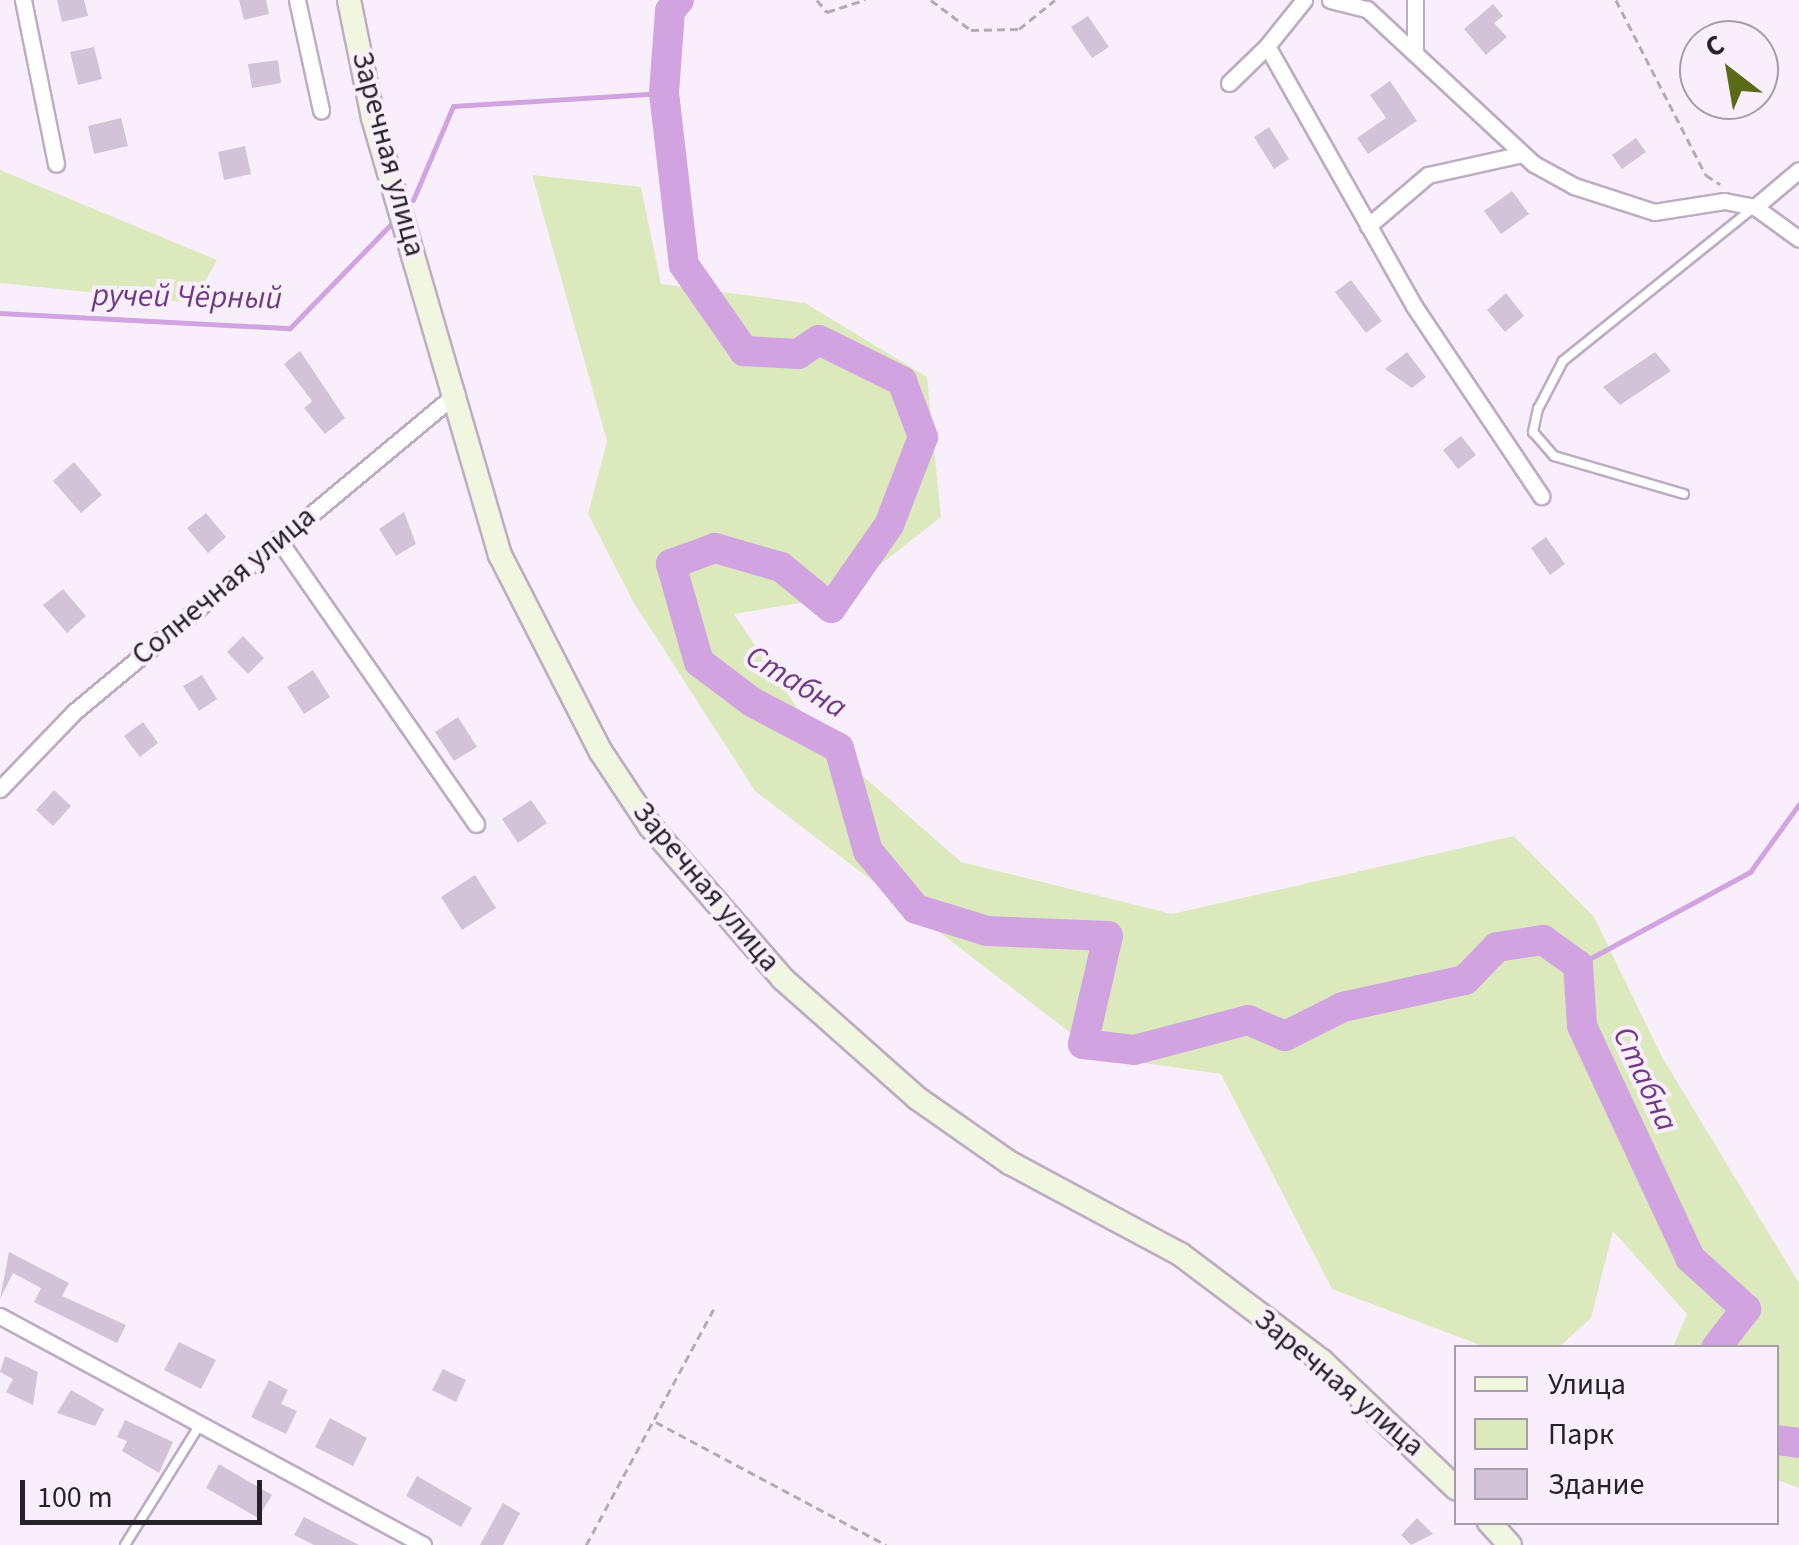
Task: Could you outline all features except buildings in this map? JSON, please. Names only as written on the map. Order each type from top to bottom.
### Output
[{"type":"street","points":[[24,0],[56,164]]},
{"type":"street","points":[[297,0],[321,110]]},
{"type":"street","name":"Заречная улица","points":[[349,0],[373,118],[457,393],[500,555],[560,674],[650,826],[724,915],[843,1037],[917,1098],[1010,1163],[1180,1254],[1322,1361],[1454,1486]]},
{"type":"street","points":[[1229,82],[1267,46],[1304,0]]},
{"type":"street","points":[[1330,0],[1366,9],[1524,154],[1618,207],[1755,206],[1799,239]]},
{"type":"street","points":[[1415,0],[1415,51]]},
{"type":"street","points":[[1267,46],[1368,226],[1541,496]]},
{"type":"street","points":[[1368,226],[1428,175],[1524,154]]},
{"type":"street","points":[[1755,206],[1799,170]]},
{"type":"street","name":"Солнечная улица","points":[[0,790],[74,712],[457,393]]},
{"type":"street","points":[[278,539],[476,824]]},
{"type":"street","points":[[0,1316],[423,1545]]},
{"type":"street","points":[[1492,1525],[1510,1545]]},
{"type":"lane","points":[[1684,494],[1554,456],[1533,432],[1538,409],[1563,360],[1755,206]]},
{"type":"lane","points":[[125,1545],[201,1423]]},
{"type":"path","points":[[817,0],[827,12],[866,0]]},
{"type":"path","points":[[930,0],[971,30],[1019,29],[1056,0]]},
{"type":"path","points":[[1616,0],[1706,175],[1723,186]]},
{"type":"path","points":[[586,1545],[714,1306]]},
{"type":"path","points":[[655,1421],[886,1545]]},
{"type":"green space","points":[[0,170],[217,260],[193,303],[0,283]]},
{"type":"green space","points":[[532,175],[641,187],[661,284],[805,303],[927,377],[941,517],[840,596],[734,614],[814,733],[961,862],[1172,914],[1514,836],[1594,917],[1662,1057],[1799,1283],[1799,1488],[1779,1481],[1779,1345],[1674,1345],[1687,1314],[1613,1231],[1591,1318],[1561,1345],[1480,1345],[1332,1289],[1221,1074],[1102,1057],[755,791],[634,603],[588,514],[607,441]]},
{"type":"waterway","name":"Стабна","points":[[679,0],[670,11],[664,93],[684,265],[744,351],[798,354],[819,340],[902,381],[923,437],[889,525],[831,608],[781,567],[715,548],[671,564],[699,662],[752,702],[839,748],[868,851],[916,909],[987,931],[1108,936],[1083,1044],[1134,1050],[1248,1020],[1285,1036],[1343,1007],[1465,980],[1497,947],[1543,940],[1578,965],[1582,1026],[1690,1258],[1746,1309],[1718,1345]]},
{"type":"waterway","points":[[413,200],[453,106],[664,93]]},
{"type":"waterway","name":"ручей Чёрный","points":[[0,313],[290,328],[392,223]]},
{"type":"waterway","points":[[1578,965],[1750,872],[1799,804]]},
{"type":"waterway","name":"Стабна","points":[[1779,1440],[1799,1443]]}]
